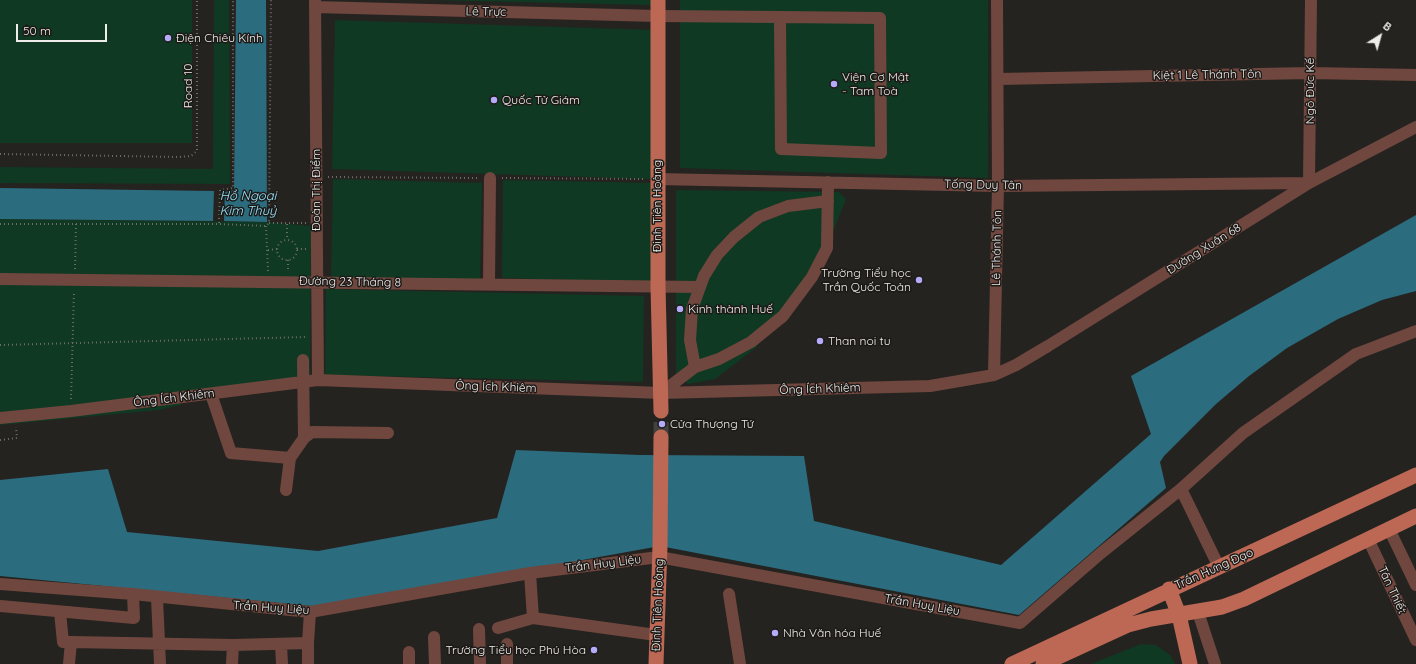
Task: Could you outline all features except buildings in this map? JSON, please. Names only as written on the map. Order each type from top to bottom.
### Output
[{"type":"main road","name":"Đinh Tiên Hoàng","points":[[658,0],[657,179],[661,411]]},
{"type":"main road","name":"Đinh Tiên Hoàng","points":[[656,664],[660,552],[661,437]]},
{"type":"main road","name":"Trần Hưng Đạo","points":[[1012,664],[1168,589],[1219,567],[1416,475]]},
{"type":"main road","points":[[1043,664],[1128,625],[1151,619],[1222,607],[1244,600],[1416,516]]},
{"type":"main road","points":[[1168,589],[1179,615],[1190,664]]},
{"type":"street","name":"Lê Thánh Tôn","points":[[994,376],[998,186],[997,0]]},
{"type":"street","name":"Ngô Đức Kế","points":[[1309,183],[1311,0]]},
{"type":"street","name":"Lê Trực","points":[[315,4],[657,16],[780,17],[880,18],[881,153],[782,149],[780,17]]},
{"type":"street","name":"Đoàn Thị Điểm","points":[[315,4],[318,380]]},
{"type":"street","name":"Kiệt 1 Lê Thánh Tôn","points":[[998,79],[1310,73],[1416,75]]},
{"type":"street","name":"Đường Xuân 68","points":[[994,376],[1048,346],[1309,183],[1416,127]]},
{"type":"street","points":[[489,284],[490,178]]},
{"type":"street","name":"Tống Duy Tân","points":[[657,179],[998,186],[1309,183]]},
{"type":"street","points":[[661,393],[695,367],[720,360],[752,342],[783,316],[812,277],[827,248],[828,182]]},
{"type":"street","points":[[695,367],[690,327],[692,309],[699,287],[717,255],[734,237],[759,217],[788,206],[828,202]]},
{"type":"street","name":"Đường 23 Tháng 8","points":[[0,279],[699,287]]},
{"type":"street","points":[[1219,567],[1181,489],[1243,433],[1356,354],[1416,331]]},
{"type":"street","points":[[303,360],[302,383],[304,438]]},
{"type":"street","name":"Ông Ích Khiêm","points":[[0,418],[71,411],[318,380],[661,393],[930,386],[994,376]]},
{"type":"street","points":[[211,394],[231,453],[290,458]]},
{"type":"street","points":[[286,490],[290,458],[304,438],[312,432],[388,433]]},
{"type":"street","name":"Trần Huy Liệu","points":[[0,584],[133,594],[157,598],[310,612],[530,573],[660,552],[1020,623],[1096,558],[1181,489]]},
{"type":"street","points":[[1389,529],[1416,585]]},
{"type":"street","name":"Tân Thiết","points":[[1368,539],[1416,640]]},
{"type":"street","points":[[530,573],[534,618]]},
{"type":"street","points":[[0,606],[134,618],[133,594]]},
{"type":"street","points":[[729,594],[740,664]]},
{"type":"street","points":[[157,598],[160,664]]},
{"type":"street","points":[[60,612],[63,642],[233,645],[308,643]]},
{"type":"street","points":[[308,664],[310,612]]},
{"type":"street","points":[[1198,612],[1215,664]]},
{"type":"street","points":[[498,628],[534,618],[656,635]]},
{"type":"street","points":[[479,629],[480,664]]},
{"type":"street","points":[[434,637],[435,664]]},
{"type":"street","points":[[69,664],[71,642]]},
{"type":"street","points":[[281,644],[282,664]]},
{"type":"street","points":[[507,644],[507,664]]},
{"type":"street","points":[[232,664],[233,645]]},
{"type":"path","name":"Road 10","points":[[0,154],[179,157],[191,156],[197,152],[197,0]]},
{"type":"path","points":[[219,224],[220,190],[232,188],[233,0]]},
{"type":"path","points":[[0,224],[219,224],[266,226],[269,223],[271,0]]},
{"type":"path","points":[[269,223],[317,223]]},
{"type":"path","points":[[71,411],[71,345],[76,224]]},
{"type":"path","points":[[287,224],[287,240]]},
{"type":"path","points":[[266,226],[269,282]]},
{"type":"path","points":[[287,240],[295,244],[297,252],[295,256],[288,260],[280,256],[278,249],[280,244],[287,240]]},
{"type":"path","points":[[268,250],[278,249]]},
{"type":"path","points":[[0,345],[71,345],[317,337]]},
{"type":"path","points":[[0,440],[17,438],[14,416]]},
{"type":"green space","points":[[0,0],[192,0],[192,143],[0,143]]},
{"type":"green space","points":[[214,0],[229,0],[230,184],[0,183],[0,167],[213,169]]},
{"type":"green space","points":[[428,0],[651,0],[651,5]]},
{"type":"green space","name":"Viện Cơ Mật - Tam Toà","points":[[680,0],[988,0],[988,178],[680,168]]},
{"type":"green space","name":"Quốc Tử Giám","points":[[335,20],[656,30],[652,179],[332,169]]},
{"type":"green space","points":[[333,179],[482,183],[480,281],[331,278]]},
{"type":"green space","points":[[503,180],[653,183],[651,282],[502,278]]},
{"type":"green space","points":[[676,190],[839,192],[846,199],[819,267],[766,329],[757,347],[715,379],[688,384],[676,375]]},
{"type":"green space","points":[[0,219],[267,222],[311,226],[310,376],[175,395],[181,405],[159,410],[0,425]]},
{"type":"green space","points":[[326,289],[644,296],[643,382],[325,375]]},
{"type":"green space","points":[[1141,644],[1156,645],[1170,655],[1175,664],[1091,664]]},
{"type":"water","name":"Hồ Ngoại Kim Thuỷ","points":[[236,0],[266,0],[267,222],[224,221],[225,192],[234,190]]},
{"type":"water","name":"Hồ Ngoại Kim Thuỷ","points":[[0,188],[214,191],[213,221],[0,219]]},
{"type":"water","points":[[1416,215],[1416,291],[1382,300],[1338,319],[1287,348],[1249,376],[1216,404],[1164,456],[1160,462],[1166,488],[1019,615],[660,546],[322,607],[0,576],[0,480],[108,469],[127,532],[318,551],[497,518],[516,450],[639,455],[804,456],[814,521],[1001,565],[1151,434],[1131,376]]},
{"type":"tunnel","points":[[661,411],[661,437]]},
{"type":"place","name":"Điện Chiêu Kính","points":[[168,38]]},
{"type":"place","name":"Viện Cơ Mật - Tam Toà","points":[[834,84]]},
{"type":"place","name":"Quốc Tử Giám","points":[[494,100]]},
{"type":"place","name":"Trường Tiểu học Trần Quốc Toản","points":[[919,280]]},
{"type":"place","name":"Kinh thành Huế","points":[[680,309]]},
{"type":"place","name":"Than noi tu","points":[[820,341]]},
{"type":"place","name":"Cửa Thượng Tứ","points":[[662,424]]},
{"type":"place","name":"Nhà Văn hóa Huế","points":[[775,633]]},
{"type":"place","name":"Trường Tiểu học Phú Hòa","points":[[594,650]]}]
